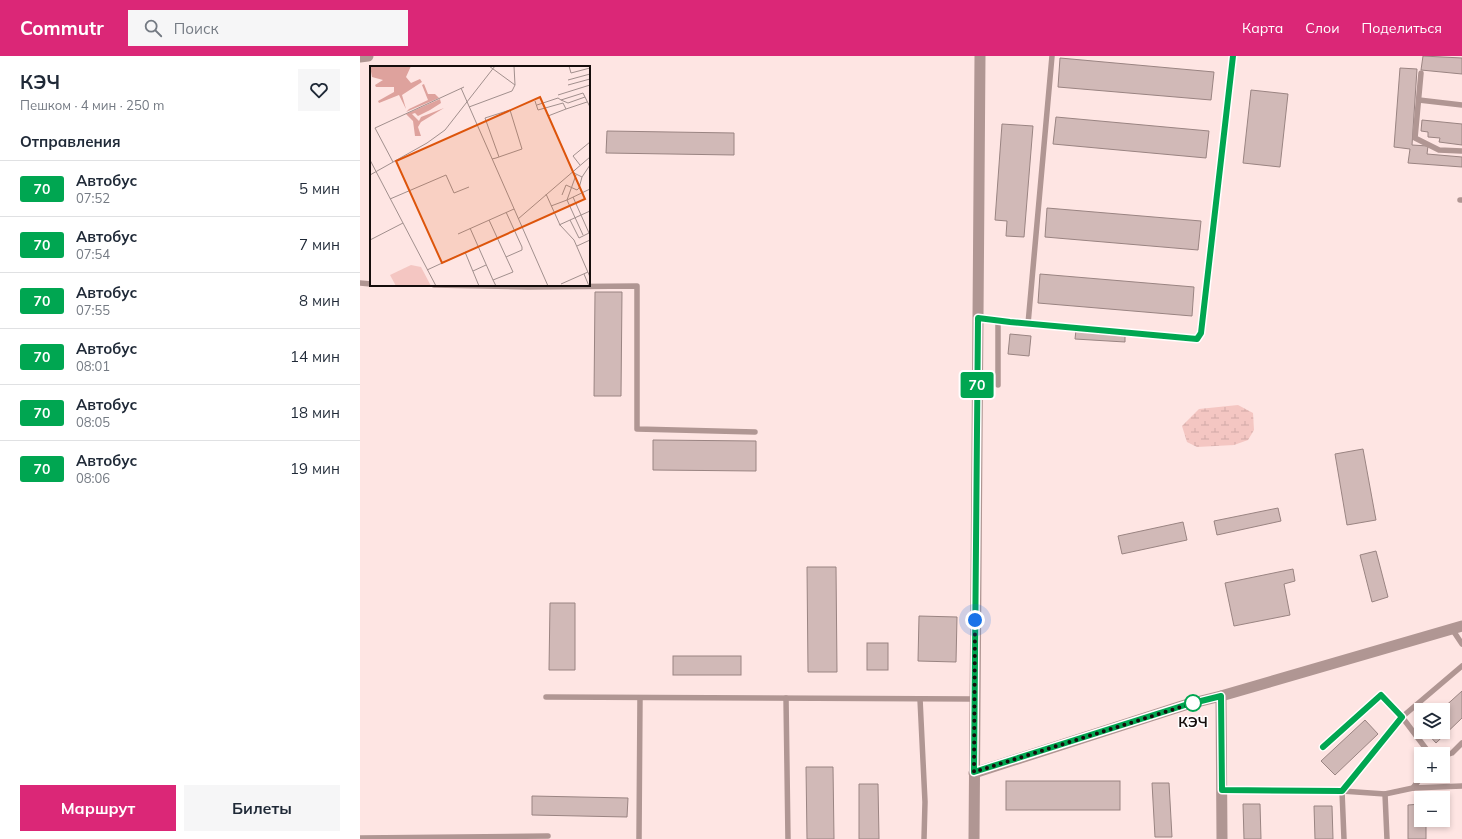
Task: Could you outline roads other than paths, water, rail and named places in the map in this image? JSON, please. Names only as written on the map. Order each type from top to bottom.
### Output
[{"type":"street","points":[[360,57],[368,56]]},
{"type":"street","points":[[974,839],[980,56]]},
{"type":"street","points":[[974,772],[1185,705],[1221,696],[1457,627]]},
{"type":"street","points":[[1221,696],[1222,839]]},
{"type":"lane","points":[[1028,324],[1052,56]]},
{"type":"lane","points":[[978,318],[1197,339],[1201,333],[1233,56]]},
{"type":"lane","points":[[1421,73],[1415,138],[1439,150],[1462,151]]},
{"type":"lane","points":[[1419,100],[1462,105]]},
{"type":"lane","points":[[360,283],[370,284]]},
{"type":"lane","points":[[481,286],[637,286],[637,429],[755,432]]},
{"type":"lane","points":[[998,321],[998,385]]},
{"type":"lane","points":[[1457,627],[1462,644]]},
{"type":"lane","points":[[1344,839],[1342,791],[1402,717],[1462,666]]},
{"type":"lane","points":[[1323,747],[1381,695],[1402,717],[1425,747]]},
{"type":"lane","points":[[546,698],[974,699]]},
{"type":"lane","points":[[639,839],[640,698]]},
{"type":"lane","points":[[786,698],[788,839]]},
{"type":"lane","points":[[920,699],[925,802],[924,839]]},
{"type":"lane","points":[[1450,754],[1462,744]]},
{"type":"lane","points":[[1413,788],[1417,783]]},
{"type":"lane","points":[[1222,790],[1342,791],[1385,794],[1413,788],[1462,786]]},
{"type":"lane","points":[[1385,794],[1387,839]]},
{"type":"lane","points":[[360,838],[548,836]]},
{"type":"place","name":"КЭЧ","points":[[1193,703]]}]
